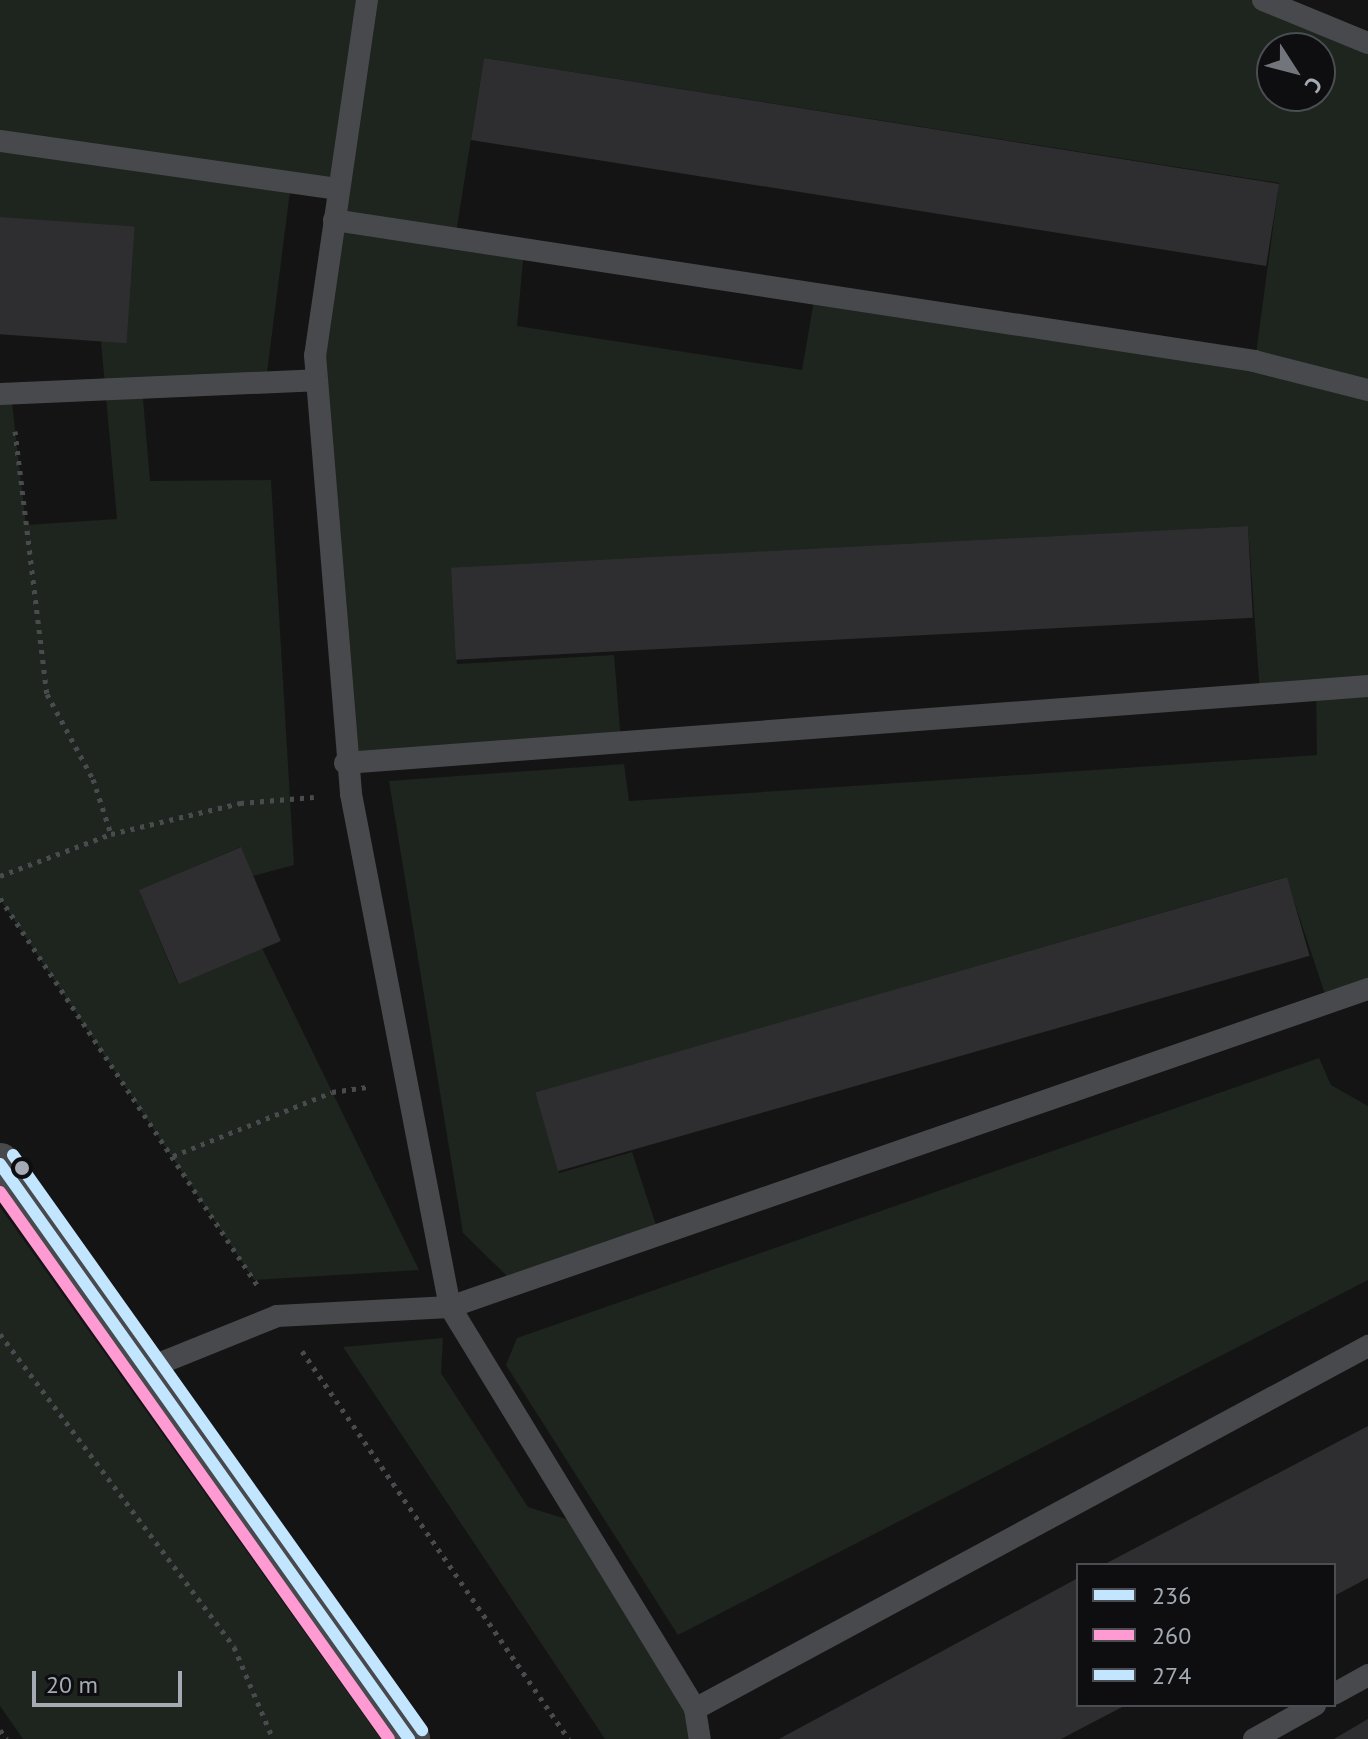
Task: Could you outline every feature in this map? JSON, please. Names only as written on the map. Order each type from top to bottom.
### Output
[{"type":"street","points":[[0,1164],[409,1739]]},
{"type":"lane","points":[[367,0],[334,220],[316,380],[345,763],[406,1083],[450,1307],[695,1709],[700,1739]]},
{"type":"lane","points":[[1263,0],[1368,43]]},
{"type":"lane","points":[[0,141],[339,189]]},
{"type":"lane","points":[[334,220],[1254,361],[1368,390]]},
{"type":"lane","points":[[5,394],[316,380]]},
{"type":"lane","points":[[345,763],[1368,686]]},
{"type":"lane","points":[[146,1369],[277,1316],[450,1307],[1368,989]]},
{"type":"lane","points":[[695,1709],[1368,1346]]},
{"type":"lane","points":[[1336,1693],[1368,1675]]},
{"type":"lane","points":[[1254,1739],[1311,1707]]},
{"type":"path","points":[[5,394],[47,694],[93,779],[111,834]]},
{"type":"path","points":[[0,876],[111,834],[240,803],[351,794]]},
{"type":"path","points":[[173,1156],[332,1092],[406,1083]]},
{"type":"path","points":[[0,1334],[234,1647],[273,1739]]},
{"type":"path","points":[[0,1730],[7,1739]]},
{"type":"shaded area","points":[[0,0],[1263,0],[1368,43],[1368,989],[1328,1003],[1286,877],[537,1093],[559,1173],[632,1152],[659,1234],[515,1284],[463,1233],[389,781],[624,764],[629,801],[1317,755],[1316,690],[1260,694],[1248,526],[452,572],[457,664],[614,655],[621,742],[345,763],[315,355],[338,190],[291,183],[266,381],[142,387],[150,481],[271,480],[294,865],[253,876],[240,847],[139,891],[178,984],[262,948],[419,1270],[254,1280],[0,899],[0,394],[11,394],[26,525],[117,519],[101,341],[0,217]],"holes":[[[484,58],[1279,183],[1255,361],[815,295],[802,370],[517,326],[524,250],[455,239]]]},
{"type":"shaded area","points":[[1319,1058],[1331,1085],[1368,1106],[1368,1280],[678,1635],[506,1365],[517,1338]]},
{"type":"shaded area","points":[[0,1207],[381,1739],[23,1739],[0,1706]]},
{"type":"shaded area","points":[[443,1338],[441,1373],[528,1507],[582,1524],[695,1709],[695,1739],[605,1739],[343,1347]]},
{"type":"building","points":[[484,58],[1279,184],[1266,266],[471,140]]},
{"type":"building","points":[[0,217],[135,226],[127,343],[0,334]]},
{"type":"building","points":[[1248,526],[1253,618],[456,660],[451,568]]},
{"type":"building","points":[[241,847],[281,941],[179,984],[139,890]]},
{"type":"building","points":[[1287,877],[1310,956],[558,1171],[535,1093]]},
{"type":"building","points":[[1368,1426],[1368,1578],[1336,1595],[1336,1563],[1107,1563]]},
{"type":"building","points":[[1076,1579],[1076,1707],[1122,1707],[1061,1739],[779,1739]]},
{"type":"building","points":[[1368,1719],[1368,1739],[1334,1739]]},
{"type":"transit line","name":"274","points":[[13,1155],[422,1730]]},
{"type":"transit line","name":"236","points":[[0,1164],[409,1739]]},
{"type":"transit line","name":"260","points":[[0,1192],[389,1739]]}]
